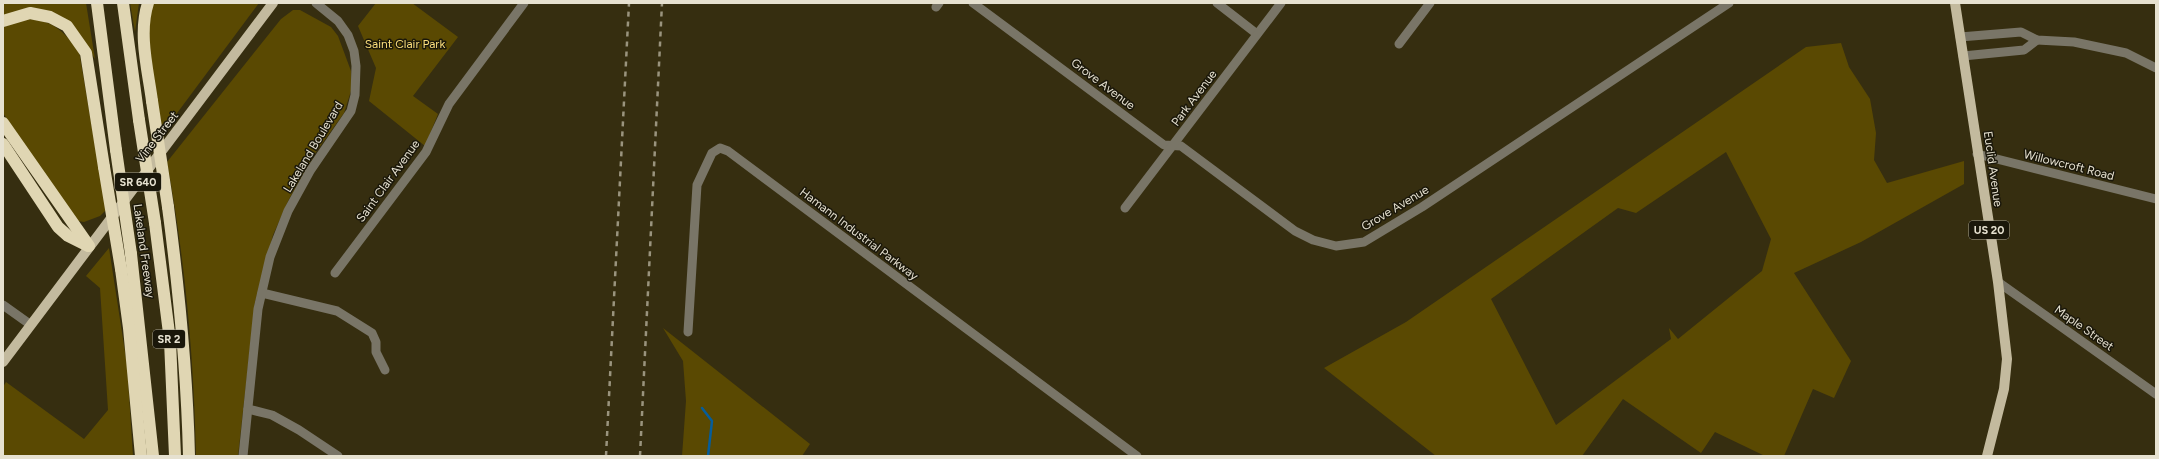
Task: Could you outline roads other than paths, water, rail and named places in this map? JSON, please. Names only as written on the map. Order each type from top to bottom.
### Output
[{"type":"highway","name":"Lakeland Freeway","points":[[97,3],[131,254],[153,456]]},
{"type":"highway","name":"Lakeland Freeway","points":[[123,3],[155,223],[170,341],[175,456]]},
{"type":"highway","points":[[148,3],[145,12],[143,40],[168,207],[178,286],[187,381],[189,456]]},
{"type":"highway","points":[[3,21],[30,13],[50,17],[67,26],[86,53],[129,328],[141,456]]},
{"type":"highway","points":[[3,123],[89,246]]},
{"type":"highway","points":[[3,144],[58,227],[68,236],[89,246]]},
{"type":"main road","name":"Vine Street","points":[[3,362],[89,246],[196,108],[273,3]]},
{"type":"main road","name":"Euclid Avenue","points":[[1955,3],[1977,154],[1998,282],[2007,360],[2004,389],[1988,456]]},
{"type":"street","name":"Lakeland Boulevard","points":[[243,456],[258,309],[270,257],[288,211],[310,170],[351,112],[355,95],[356,66],[354,52],[348,35],[338,21],[316,3]]},
{"type":"street","name":"Grove Avenue","points":[[973,3],[1164,145],[1181,146],[1295,231],[1312,240],[1336,246],[1364,242],[1422,207],[1729,3]]},
{"type":"street","points":[[1217,3],[1257,34]]},
{"type":"street","name":"Park Avenue","points":[[1125,208],[1281,3]]},
{"type":"street","points":[[1399,44],[1430,3]]},
{"type":"street","name":"Saint Clair Avenue","points":[[335,273],[426,152],[449,104],[522,4]]},
{"type":"street","points":[[1960,37],[2021,32],[2037,40],[2074,42],[2126,52],[2156,68]]},
{"type":"street","points":[[1963,56],[2024,50],[2037,40]]},
{"type":"street","name":"Hamann Industrial Parkway","points":[[688,332],[697,185],[712,153],[720,148],[728,151],[1137,456]]},
{"type":"street","name":"Willowcroft Road","points":[[1977,154],[2156,198]]},
{"type":"street","name":"Maple Street","points":[[1998,282],[2156,394]]},
{"type":"street","points":[[262,293],[337,311],[372,333],[376,342],[376,352],[385,370]]},
{"type":"street","points":[[3,305],[31,325]]},
{"type":"street","points":[[248,409],[272,415],[299,430],[338,456]]},
{"type":"waterway","points":[[702,408],[712,421],[708,456]]},
{"type":"railway","points":[[606,456],[629,3]]},
{"type":"railway","points":[[640,456],[662,3]]},
{"type":"park label","name":"Saint Clair Park","points":[[405,44]]}]
